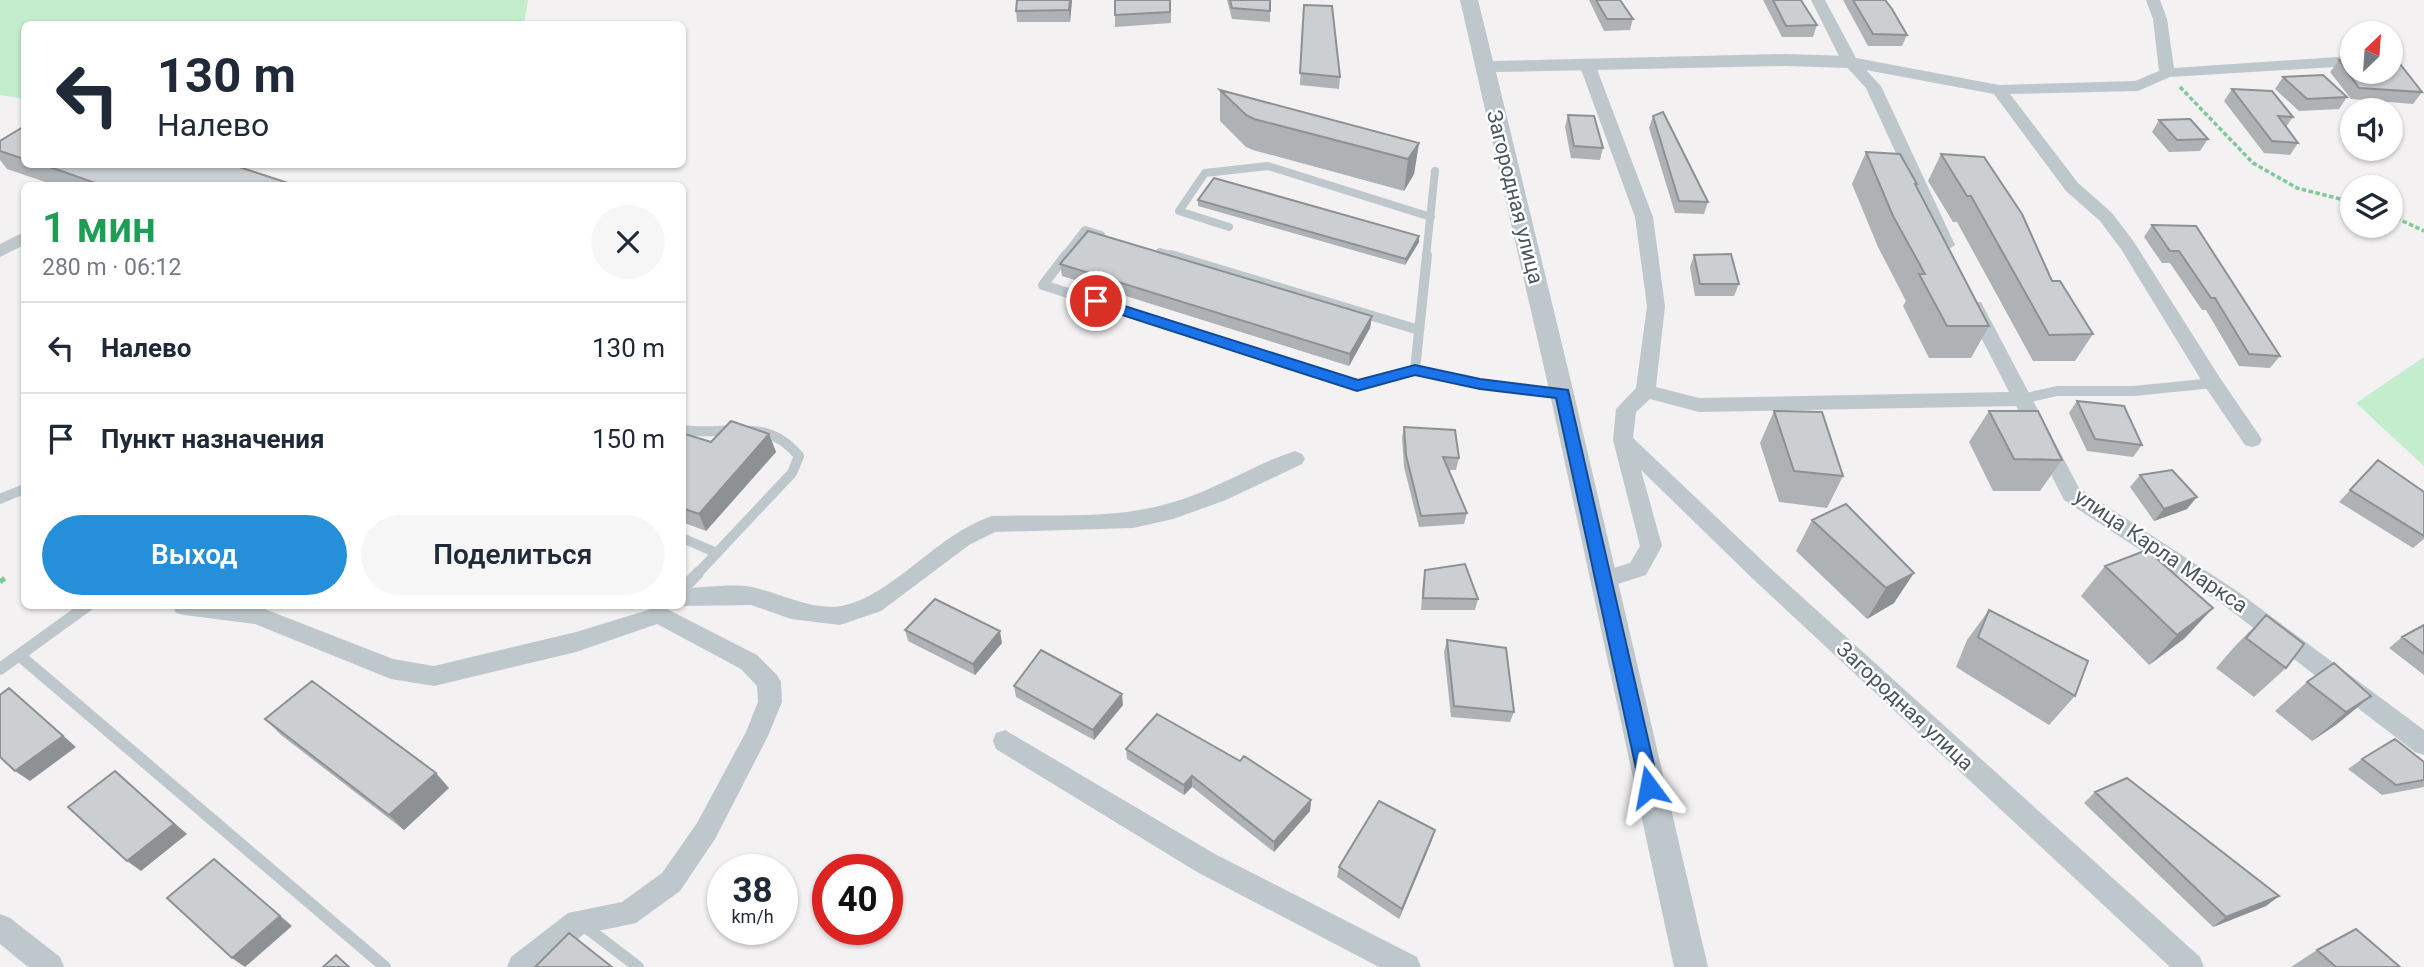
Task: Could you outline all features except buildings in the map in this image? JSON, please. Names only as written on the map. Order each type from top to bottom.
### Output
[{"type":"street","name":"Загородная улица","points":[[1469,0],[1562,394],[1691,967]]},
{"type":"street","points":[[1818,0],[1850,62],[1873,86],[1956,267]]},
{"type":"street","points":[[2153,0],[2160,19],[2167,73]]},
{"type":"street","points":[[1484,67],[1785,60],[1850,62],[1999,90],[2138,86],[2167,73],[2340,62]]},
{"type":"street","points":[[1587,64],[1644,217],[1656,306],[1646,391],[1626,409],[1623,440],[1651,546],[1638,569],[1602,580]]},
{"type":"street","points":[[1999,90],[2072,187],[2106,217],[2128,246],[2213,383],[2252,440]]},
{"type":"street","points":[[0,251],[21,240]]},
{"type":"street","name":"улица Карла Маркса","points":[[1967,292],[2071,494],[2229,597],[2424,744]]},
{"type":"street","points":[[1646,391],[1699,405],[2022,398]]},
{"type":"street","name":"Загородная улица","points":[[1623,440],[1761,573],[2190,967]]},
{"type":"street","points":[[686,597],[751,596],[791,610],[840,616],[873,604],[961,539],[992,524],[1133,520],[1173,511],[1219,494],[1295,459]]},
{"type":"street","points":[[202,609],[257,615],[391,669],[434,676],[576,642],[663,610],[749,662],[769,682],[770,702],[756,736],[706,831],[671,882],[626,914],[578,922],[521,967]]},
{"type":"street","points":[[1005,741],[1206,863],[1406,967]]},
{"type":"street","points":[[0,927],[50,967]]},
{"type":"lane","points":[[1228,227],[1179,211],[1205,173],[1268,166],[1430,217]]},
{"type":"lane","points":[[1415,370],[1435,171]]},
{"type":"lane","points":[[1111,238],[1084,230],[1043,285],[1357,386],[1415,370],[1480,384],[1562,394]]},
{"type":"lane","points":[[1152,250],[1419,330]]},
{"type":"lane","points":[[2022,398],[2057,391],[2134,391],[2213,383]]},
{"type":"lane","points":[[686,431],[697,434],[758,429],[789,440],[799,456],[792,473],[686,586]]},
{"type":"lane","points":[[0,499],[21,490]]},
{"type":"lane","points":[[686,540],[717,554]]},
{"type":"lane","points":[[0,670],[83,609]]},
{"type":"lane","points":[[19,655],[385,967]]},
{"type":"lane","points":[[578,922],[638,967]]},
{"type":"path","points":[[2167,73],[2253,163],[2297,188],[2340,199]]},
{"type":"path","points":[[2403,221],[2424,231]]},
{"type":"green space","points":[[0,0],[528,0],[524,21],[21,21],[21,98],[0,95]]},
{"type":"green space","points":[[2424,357],[2424,466],[2356,403]]},
{"type":"route","points":[[1096,301],[1357,386],[1415,370],[1480,384],[1562,394],[1649,787]]}]
